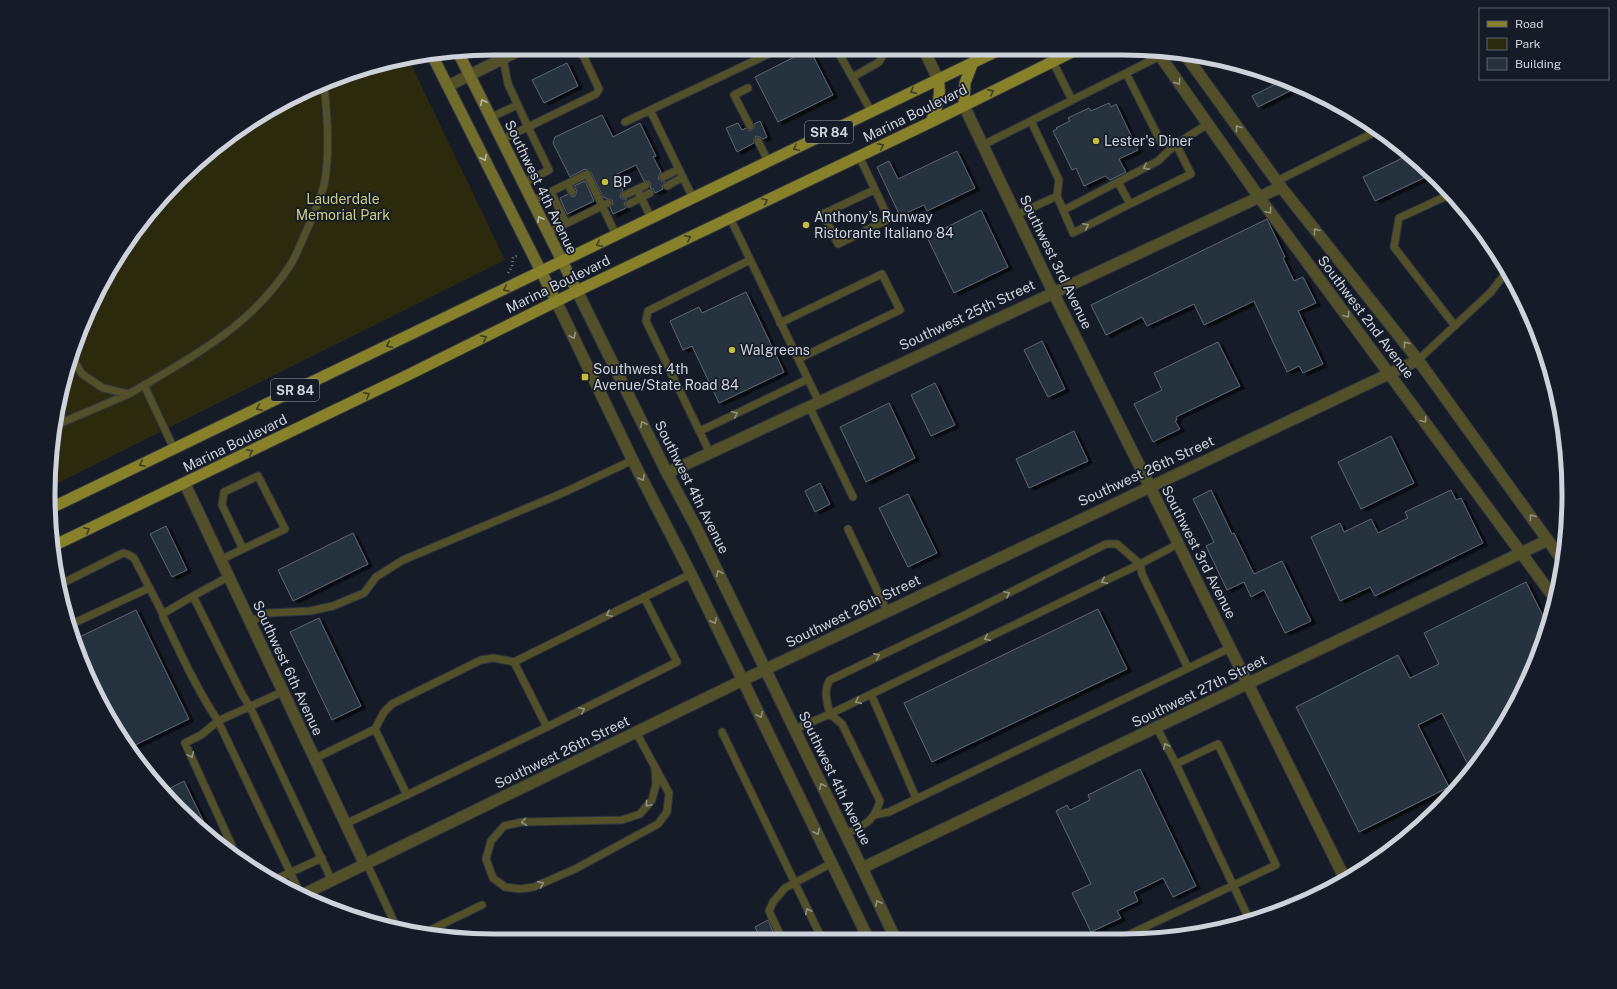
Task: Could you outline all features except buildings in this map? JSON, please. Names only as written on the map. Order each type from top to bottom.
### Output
[{"type":"main road","name":"Marina Boulevard","points":[[55,506],[988,55]]},
{"type":"main road","name":"Marina Boulevard","points":[[58,544],[408,375],[556,301],[931,122],[1066,55]]},
{"type":"main road","name":"Southwest 4th Avenue","points":[[460,57],[577,291]]},
{"type":"main road","points":[[434,59],[556,301]]},
{"type":"main road","points":[[964,106],[965,83],[973,62]]},
{"type":"main road","points":[[931,122],[941,90],[938,79]]},
{"type":"street","points":[[448,86],[469,74],[510,55]]},
{"type":"street","points":[[926,55],[938,79]]},
{"type":"street","name":"Southwest 2nd Avenue","points":[[1161,57],[1259,196],[1551,593]]},
{"type":"street","name":"Southwest 2nd Avenue","points":[[1189,60],[1279,184],[1418,360],[1558,554]]},
{"type":"street","name":"Southwest 3rd Avenue","points":[[964,106],[1053,292],[1343,874]]},
{"type":"street","name":"Southwest 25th Street","points":[[667,473],[1259,196],[1279,184]]},
{"type":"street","name":"Southwest 4th Avenue","points":[[577,291],[766,669],[846,834],[892,934]]},
{"type":"street","points":[[556,301],[632,460],[691,574],[866,934]]},
{"type":"street","name":"Southwest 26th Street","points":[[307,892],[743,680],[1149,486],[1418,360]]},
{"type":"street","name":"Southwest 6th Avenue","points":[[184,484],[345,824],[366,865]]},
{"type":"street","name":"Southwest 27th Street","points":[[862,868],[1548,540]]},
{"type":"lane","points":[[501,140],[596,94],[599,89],[583,55]]},
{"type":"lane","points":[[626,122],[766,55]]},
{"type":"lane","points":[[840,55],[871,111]]},
{"type":"lane","points":[[852,77],[879,62],[883,55]]},
{"type":"lane","points":[[983,145],[1126,73],[1153,56]]},
{"type":"lane","points":[[503,58],[508,84],[549,170],[523,183]]},
{"type":"lane","points":[[1053,62],[1072,100]]},
{"type":"lane","points":[[1126,73],[1160,142],[1176,144]]},
{"type":"lane","points":[[748,88],[734,95],[750,126]]},
{"type":"lane","points":[[61,423],[144,386],[193,357],[229,332],[259,306],[290,266],[311,221],[324,181],[328,128],[325,89]]},
{"type":"lane","points":[[490,118],[517,105]]},
{"type":"lane","points":[[650,110],[693,198]]},
{"type":"lane","points":[[1031,121],[1059,180],[1057,196],[1073,233],[1192,174],[1176,144]]},
{"type":"lane","points":[[1064,210],[1158,161],[1176,144],[1208,124]]},
{"type":"lane","points":[[1279,184],[1373,133]]},
{"type":"lane","points":[[758,141],[768,161]]},
{"type":"lane","points":[[859,156],[889,219],[838,244],[823,214],[874,190]]},
{"type":"lane","points":[[663,177],[679,169]]},
{"type":"lane","points":[[532,201],[587,174],[605,204],[616,235]]},
{"type":"lane","points":[[667,186],[683,177]]},
{"type":"lane","points":[[1118,182],[1130,204]]},
{"type":"lane","points":[[567,184],[572,192]]},
{"type":"lane","points":[[625,195],[646,185]]},
{"type":"lane","points":[[637,189],[651,218]]},
{"type":"lane","points":[[551,192],[566,223]]},
{"type":"lane","points":[[629,204],[650,194]]},
{"type":"lane","points":[[1016,215],[1057,196]]},
{"type":"lane","points":[[1445,197],[1399,218],[1394,247],[1454,326]]},
{"type":"lane","points":[[547,233],[605,204]]},
{"type":"lane","points":[[580,208],[583,215]]},
{"type":"lane","points":[[730,218],[808,379],[814,404],[853,497]]},
{"type":"lane","points":[[710,452],[646,321],[648,311],[750,260]]},
{"type":"lane","points":[[780,322],[882,274],[900,310],[798,359]]},
{"type":"lane","points":[[1418,360],[1490,292],[1503,276]]},
{"type":"lane","points":[[75,362],[82,374],[103,388],[129,394]]},
{"type":"lane","points":[[700,431],[808,379]]},
{"type":"lane","points":[[144,386],[174,449]]},
{"type":"lane","points":[[250,622],[268,613],[310,611],[333,606],[364,593],[376,578],[403,560],[565,492],[632,460]]},
{"type":"lane","points":[[220,560],[285,529],[258,476],[224,492],[222,505],[243,549]]},
{"type":"lane","points":[[848,529],[887,611]]},
{"type":"lane","points":[[846,834],[869,822],[880,801],[842,724],[830,714],[826,698],[826,685],[830,680],[1106,544],[1117,544],[1140,564],[1142,574],[1188,668]]},
{"type":"lane","points":[[795,729],[830,714],[1140,564],[1178,544]]},
{"type":"lane","points":[[64,583],[123,553],[134,558],[163,614],[162,617],[191,676],[205,702],[218,721],[296,887]]},
{"type":"lane","points":[[314,758],[375,729],[384,712],[392,704],[481,660],[494,658],[514,662],[691,574]]},
{"type":"lane","points":[[163,614],[228,577]]},
{"type":"lane","points":[[74,622],[149,588]]},
{"type":"lane","points":[[193,596],[250,707],[332,881]]},
{"type":"lane","points":[[345,824],[547,727],[677,662],[644,597]]},
{"type":"lane","points":[[874,815],[889,812],[1230,648]]},
{"type":"lane","points":[[514,662],[547,727]]},
{"type":"lane","points":[[233,847],[185,743],[202,735],[218,721],[282,692]]},
{"type":"lane","points":[[871,694],[916,798]]},
{"type":"lane","points":[[1157,728],[1176,764],[1248,916]]},
{"type":"lane","points":[[375,729],[407,795]]},
{"type":"lane","points":[[636,732],[655,767],[669,793],[667,812],[658,824],[575,869],[534,887],[520,889],[505,886],[493,878],[486,859],[488,849],[491,841],[504,826],[522,822],[556,820],[622,820],[640,814],[652,800],[656,784],[655,767]]},
{"type":"lane","points":[[722,732],[820,934]]},
{"type":"lane","points":[[1131,934],[1276,865],[1218,744],[1176,764]]},
{"type":"lane","points":[[279,877],[322,858]]},
{"type":"lane","points":[[780,934],[769,911],[773,902],[785,888],[832,863]]},
{"type":"lane","points":[[366,865],[394,922]]},
{"type":"lane","points":[[432,929],[482,906]]},
{"type":"green space","name":"Lauderdale Memorial Park","points":[[410,63],[505,260],[55,484],[56,466],[63,409],[78,353],[100,300],[129,250],[164,205],[205,164],[250,129],[300,100],[353,78]]},
{"type":"place","name":"Lester's Diner","points":[[1096,141]]},
{"type":"place","name":"BP","points":[[605,182]]},
{"type":"place","name":"Anthony's Runway Ristorante Italiano 84","points":[[806,225]]},
{"type":"place","name":"Walgreens","points":[[732,350]]},
{"type":"place","name":"Southwest 4th Avenue/State Road 84","points":[[585,377]]}]
